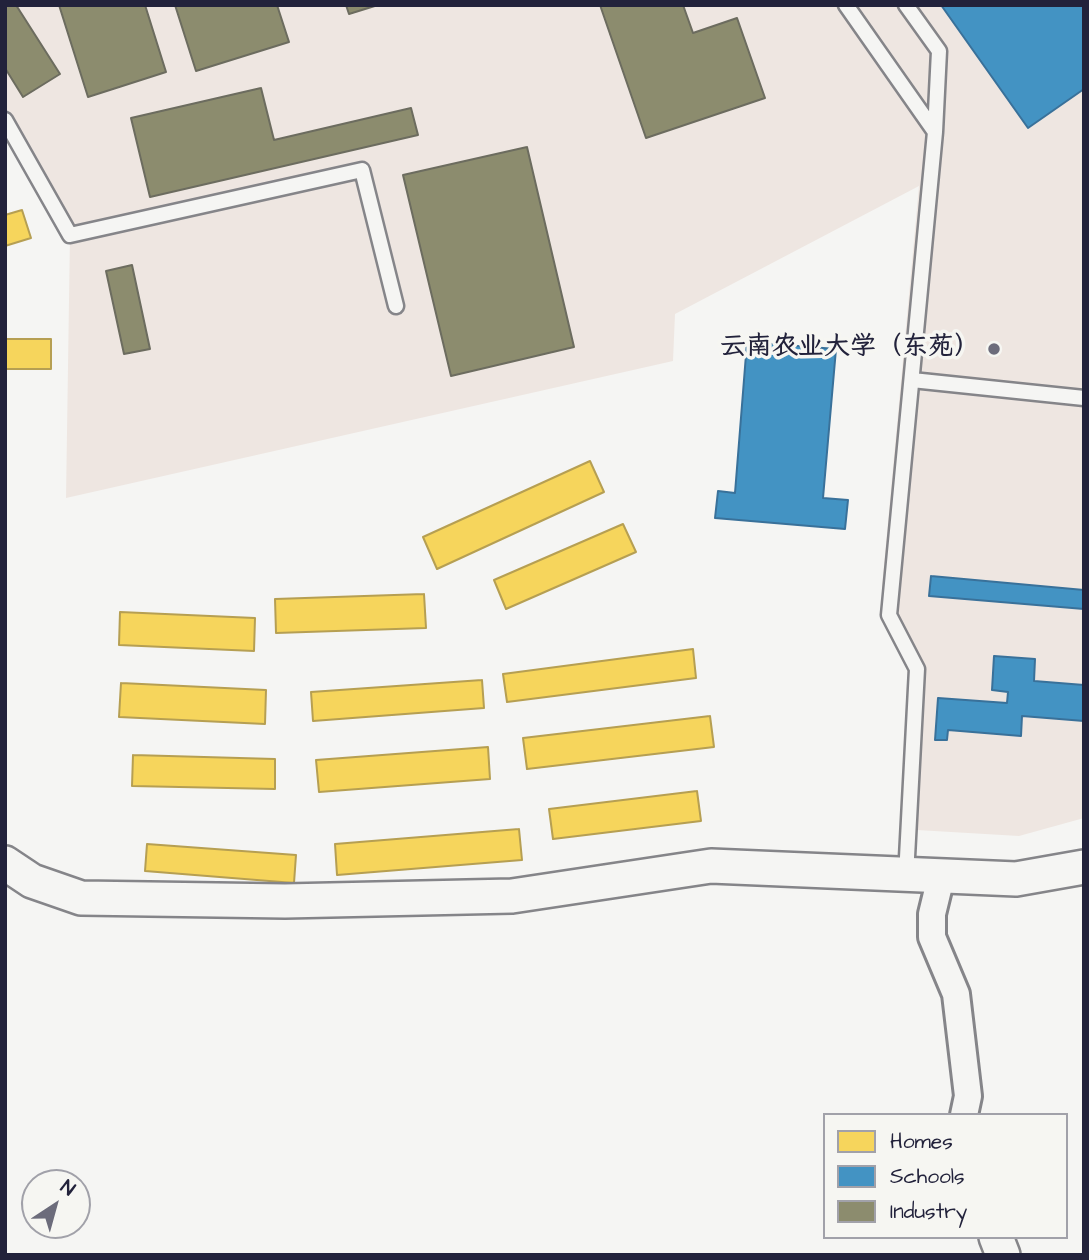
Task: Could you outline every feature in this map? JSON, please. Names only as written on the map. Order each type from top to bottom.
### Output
[{"type":"street","points":[[5,863],[32,881],[81,898],[271,901],[512,896],[711,866],[1016,879],[1084,867]]},
{"type":"street","points":[[941,877],[932,914],[932,937],[956,994],[968,1096],[964,1113]]},
{"type":"lane","points":[[846,5],[935,132]]},
{"type":"lane","points":[[906,5],[939,51],[935,132],[889,615],[917,669],[906,876]]},
{"type":"lane","points":[[5,120],[70,234],[362,170],[396,306]]},
{"type":"lane","points":[[912,380],[1084,398]]},
{"type":"shaded area","points":[[5,5],[1084,5],[1084,818],[1019,836],[900,829],[909,640],[882,587],[919,186],[675,314],[673,361],[66,498],[70,235],[5,120]]},
{"type":"building: Homes","points":[[22,210],[31,238],[5,246],[5,215]]},
{"type":"building: Homes","points":[[5,339],[51,339],[51,369],[5,369]]},
{"type":"building: Homes","points":[[590,461],[604,492],[437,569],[423,537]]},
{"type":"building: Homes","points":[[623,524],[636,552],[506,609],[494,580]]},
{"type":"building: Homes","points":[[424,594],[426,628],[276,633],[275,599]]},
{"type":"building: Homes","points":[[120,612],[255,618],[254,651],[119,645]]},
{"type":"building: Homes","points":[[693,649],[696,678],[507,702],[503,674]]},
{"type":"building: Homes","points":[[482,680],[484,708],[313,721],[311,692]]},
{"type":"building: Homes","points":[[121,683],[266,690],[265,724],[119,717]]},
{"type":"building: Homes","points":[[710,716],[714,747],[527,769],[523,738]]},
{"type":"building: Homes","points":[[488,747],[490,779],[319,792],[316,760]]},
{"type":"building: Homes","points":[[133,755],[275,759],[275,789],[132,786]]},
{"type":"building: Homes","points":[[697,791],[701,821],[553,839],[549,809]]},
{"type":"building: Homes","points":[[519,829],[522,860],[337,875],[335,844]]},
{"type":"building: Homes","points":[[147,844],[296,855],[294,883],[145,871]]},
{"type":"building: Schools","points":[[941,5],[1084,5],[1084,89],[1028,128]]},
{"type":"building: Schools","points":[[747,342],[836,349],[823,498],[848,500],[845,529],[715,518],[718,491],[735,493]]},
{"type":"building: Schools","points":[[931,576],[1084,590],[1084,609],[929,596]]},
{"type":"building: Schools","points":[[994,656],[1035,659],[1034,681],[1084,685],[1084,721],[1022,716],[1021,736],[948,730],[947,740],[935,740],[938,698],[1007,703],[1008,692],[992,690]]},
{"type":"building: Industry","points":[[5,5],[16,5],[60,74],[23,97],[5,68]]},
{"type":"building: Industry","points":[[59,5],[145,5],[166,72],[88,97]]},
{"type":"building: Industry","points":[[175,5],[277,5],[289,42],[196,71]]},
{"type":"building: Industry","points":[[346,5],[378,5],[349,14]]},
{"type":"building: Industry","points":[[600,5],[683,5],[693,33],[737,18],[765,98],[646,138]]},
{"type":"building: Industry","points":[[261,88],[274,140],[411,108],[418,135],[150,197],[131,118]]},
{"type":"building: Industry","points":[[527,147],[574,347],[451,376],[403,175]]},
{"type":"building: Industry","points":[[132,265],[150,349],[124,354],[106,271]]},
{"type":"place","name":"云南农业大学（东苑）","points":[[994,349]]}]
